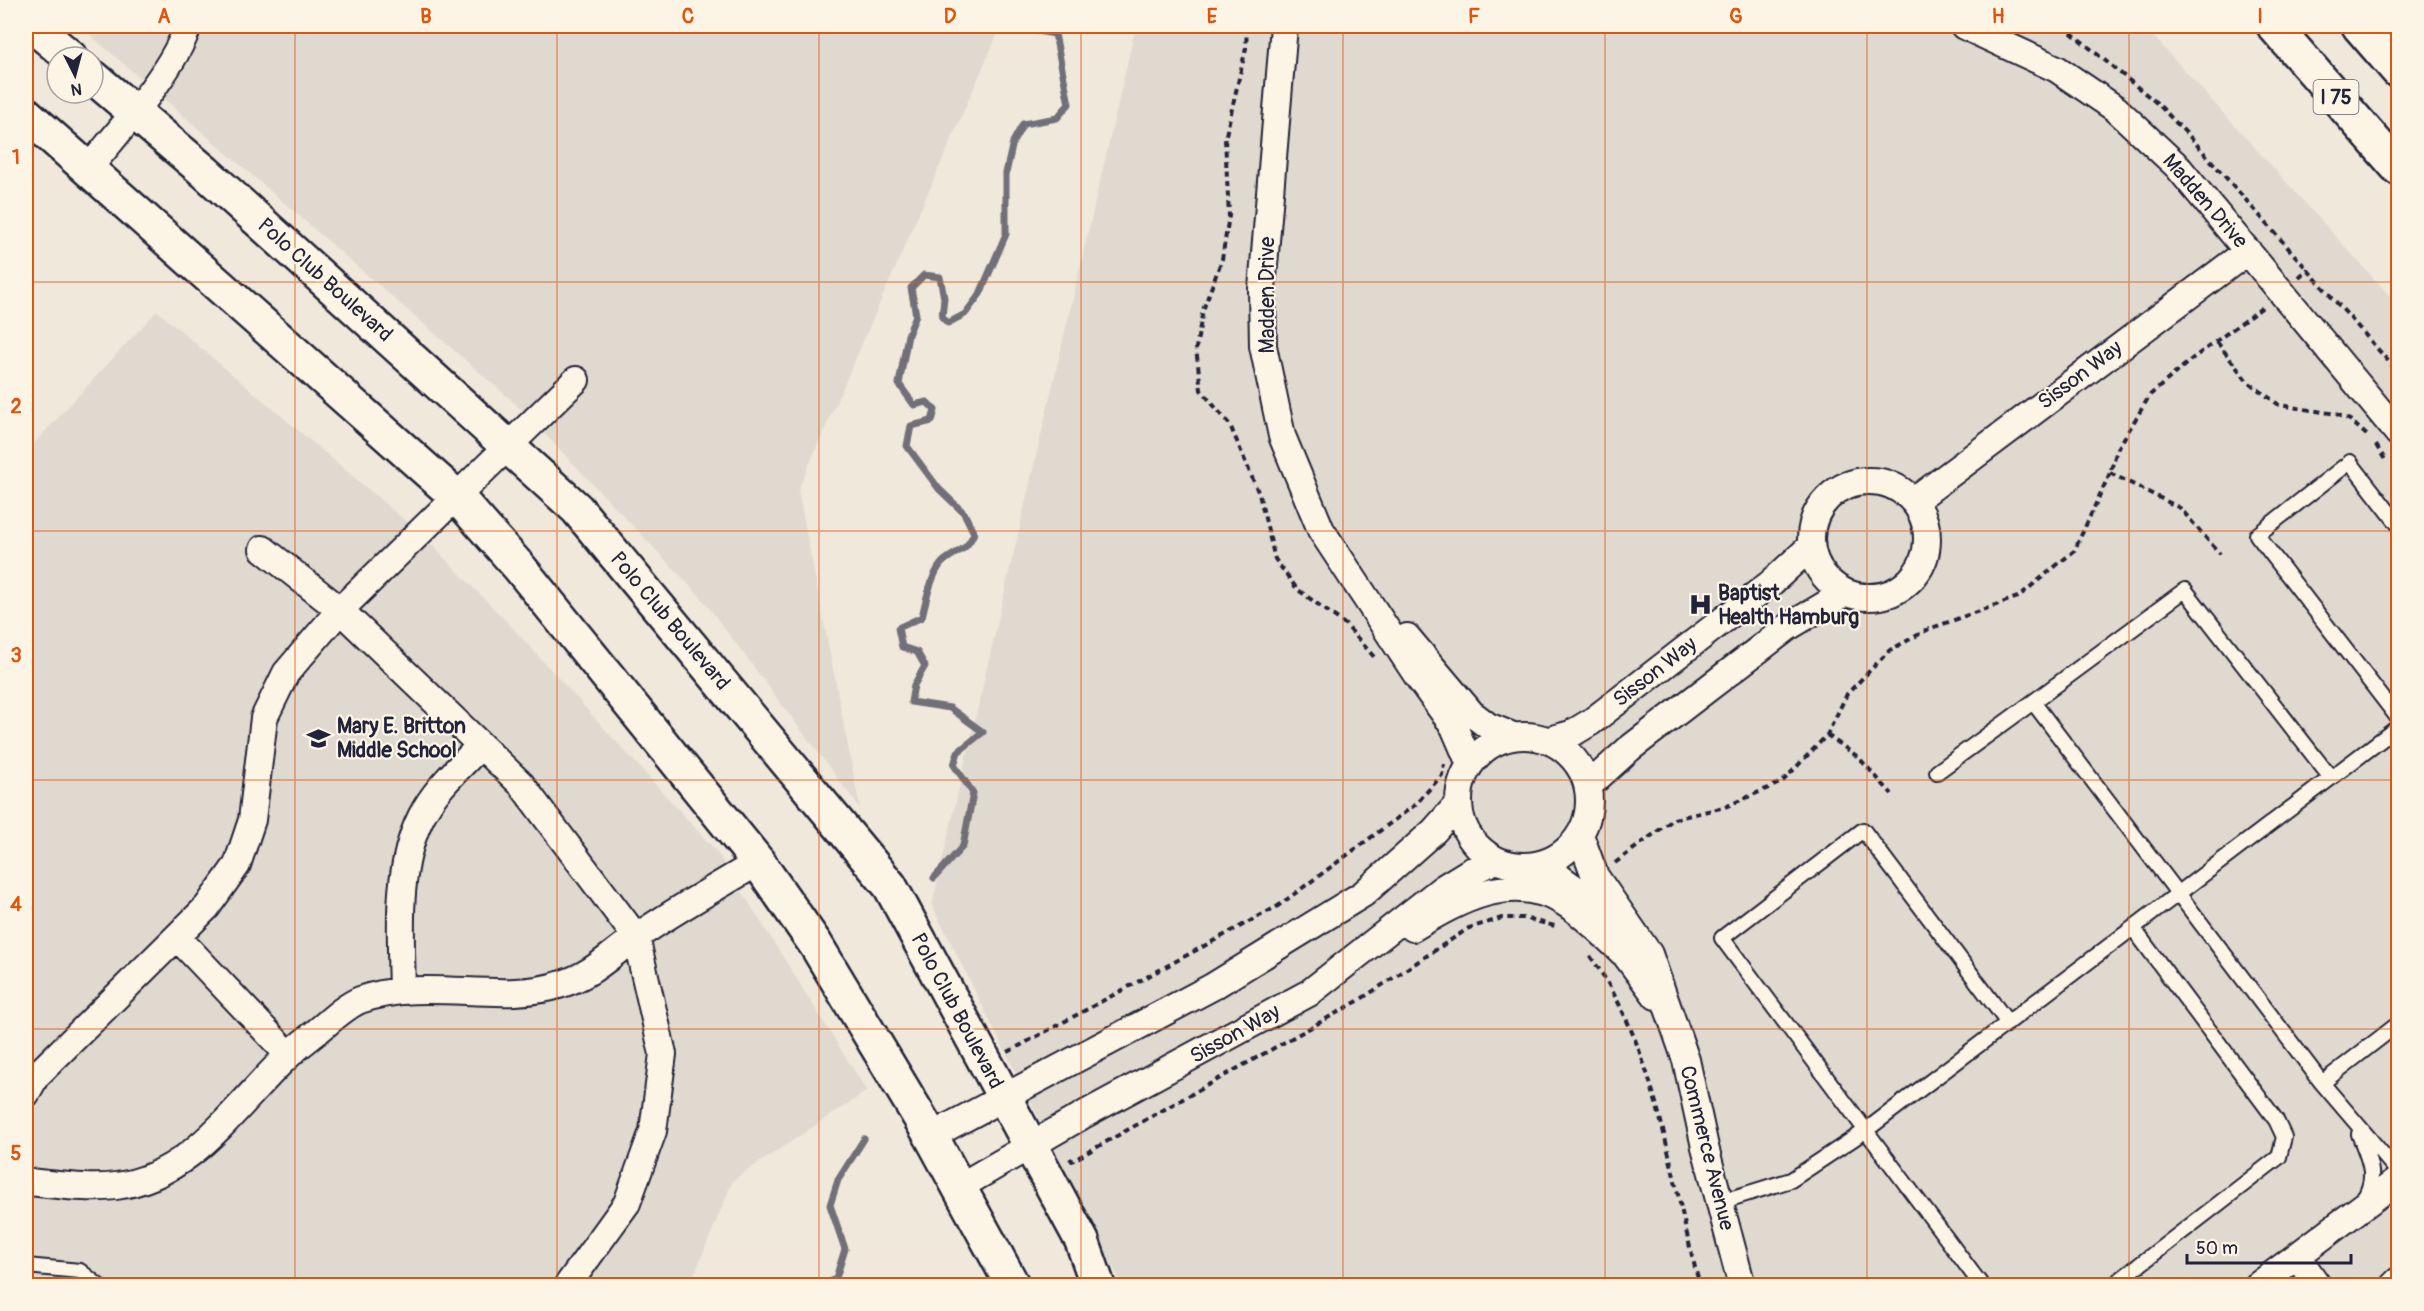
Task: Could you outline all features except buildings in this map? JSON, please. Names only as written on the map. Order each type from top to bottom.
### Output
[{"type":"main road","points":[[33,26],[56,45]]},
{"type":"main road","name":"I 75","points":[[2274,26],[2398,168]]},
{"type":"main road","points":[[2359,26],[2398,71]]},
{"type":"main road","name":"Polo Club Boulevard","points":[[105,86],[205,172],[577,509],[890,886],[1042,1141],[1098,1286]]},
{"type":"main road","points":[[26,114],[458,498],[520,568],[758,862],[816,945],[931,1136],[1013,1286]]},
{"type":"street","points":[[88,168],[134,111],[168,63],[188,26]]},
{"type":"street","name":"Madden Drive","points":[[1284,26],[1262,289],[1263,346],[1282,436],[1321,530],[1420,680],[1454,727],[1470,764]]},
{"type":"street","name":"Madden Drive","points":[[1964,26],[2057,69],[2116,109],[2177,166],[2398,433]]},
{"type":"street","name":"Sisson Way","points":[[1914,501],[2248,251]]},
{"type":"street","points":[[26,1094],[36,1076],[207,907],[237,865],[252,820],[264,717],[286,673],[340,610],[576,381]]},
{"type":"street","points":[[1863,481],[1882,482],[1899,489],[1914,501],[1924,518],[1928,537],[1925,557],[1916,574],[1902,588],[1884,596],[1864,598],[1845,593],[1828,582],[1816,566],[1810,547],[1811,529],[1817,511],[1829,496],[1845,486],[1863,481]]},
{"type":"street","name":"Sisson Way","points":[[1549,740],[1572,734],[1591,722],[1771,583],[1810,547]]},
{"type":"street","points":[[263,549],[340,610],[521,784],[636,936],[663,1054],[653,1131],[627,1203],[567,1286]]},
{"type":"street","name":"Madden Drive","points":[[1356,582],[1437,670],[1471,713],[1488,726],[1513,736]]},
{"type":"street","points":[[1588,786],[1623,755],[1788,627],[1845,593]]},
{"type":"street","points":[[1513,736],[1531,736],[1549,740],[1574,758],[1588,786],[1590,803],[1587,819],[1580,835],[1563,853],[1541,864],[1518,866],[1496,860],[1481,851],[1469,837],[1461,821],[1458,804],[1461,783],[1470,764],[1481,751],[1496,741],[1513,736]]},
{"type":"street","points":[[402,991],[401,912],[410,844],[422,816],[440,789],[480,746]]},
{"type":"street","points":[[931,1136],[1212,987],[1363,894],[1434,831],[1458,804]]},
{"type":"street","name":"Commerce Avenue","points":[[1580,835],[1595,876],[1649,954],[1686,1060],[1742,1286]]},
{"type":"street","name":"Sisson Way","points":[[959,1187],[1309,993],[1443,888],[1469,872],[1496,860]]},
{"type":"street","points":[[26,1182],[114,1186],[145,1180],[171,1168],[202,1145],[288,1054],[359,1001],[402,991],[450,988],[524,992],[562,985],[599,968],[636,936],[758,862]]},
{"type":"street","name":"Commerce Avenue","points":[[1541,864],[1577,890],[1668,1011]]},
{"type":"street","points":[[1309,993],[1440,912],[1483,892],[1509,888],[1540,892],[1564,903],[1622,952]]},
{"type":"street","points":[[177,937],[288,1054]]},
{"type":"street","points":[[2257,1286],[2398,1180]]},
{"type":"street","points":[[2296,1256],[2318,1286]]},
{"type":"street","points":[[2392,1286],[2398,1281]]},
{"type":"lane","points":[[2398,524],[2350,462],[2257,535],[2398,718]]},
{"type":"lane","points":[[1937,772],[2185,590],[2331,778]]},
{"type":"lane","points":[[2033,702],[2322,1083],[2356,1126],[2398,1172]]},
{"type":"lane","points":[[1720,1202],[1791,1180],[1865,1131],[2398,727]]},
{"type":"lane","points":[[1982,1286],[1722,938],[1863,830],[2008,1023]]},
{"type":"lane","points":[[2112,1286],[2279,1157],[2284,1137],[2276,1120],[2133,928]]},
{"type":"lane","points":[[2322,1083],[2398,1024]]},
{"type":"lane","points":[[2356,1126],[2373,1169],[2370,1189],[2356,1211]]},
{"type":"lane","points":[[26,1266],[80,1271],[99,1286]]},
{"type":"path","points":[[1247,26],[1246,48],[1225,139],[1228,216],[1222,260],[1203,310],[1196,348],[1201,390],[1230,425],[1259,494],[1275,559],[1297,589],[1346,625],[1380,664]]},
{"type":"path","points":[[2063,26],[2158,104],[2398,372]]},
{"type":"path","points":[[2297,279],[2308,269]]},
{"type":"path","points":[[1609,867],[1674,819],[1725,807],[1782,782],[1827,735],[1846,694],[1890,650],[1929,629],[2018,597],[2074,551],[2110,472],[2117,450],[2150,395],[2270,302]]},
{"type":"path","points":[[2217,342],[2247,381],[2278,405],[2336,414],[2350,420],[2372,440],[2387,463]]},
{"type":"path","points":[[2110,472],[2180,508],[2220,554]]},
{"type":"path","points":[[1827,735],[1858,757],[1892,794]]},
{"type":"path","points":[[1013,1091],[1004,1055],[1278,906],[1415,805],[1442,775],[1444,763],[1440,753]]},
{"type":"path","points":[[1042,1141],[1072,1161],[1339,1012],[1469,928],[1502,918],[1524,918],[1554,926],[1563,932]]},
{"type":"path","points":[[1588,953],[1607,980],[1628,1018],[1643,1059],[1700,1286]]},
{"type":"shaded area","points":[[80,26],[1001,26],[798,490],[860,808],[700,596],[516,404],[105,48],[105,45],[102,45]]},
{"type":"shaded area","name":"Baptist Health Hamburg","points":[[1136,26],[2144,26],[2398,305],[2398,1285],[1122,1285],[932,905]]},
{"type":"shaded area","name":"Mary E. Britton Middle School","points":[[157,311],[420,533],[508,623],[717,852],[867,1091],[733,1180],[690,1285],[26,1285],[26,452]]},
{"type":"waterway","points":[[934,878],[963,846],[973,793],[954,765],[958,752],[983,732],[950,708],[911,702],[914,685],[925,666],[917,652],[902,647],[898,628],[922,617],[930,587],[940,565],[965,547],[974,533],[964,513],[939,489],[907,446],[911,426],[932,421],[935,410],[927,402],[914,405],[899,384],[908,335],[916,315],[911,288],[924,275],[940,277],[944,298],[942,317],[948,323],[965,314],[980,294],[1006,234],[1006,173],[1013,142],[1023,124],[1057,118],[1069,104],[1055,34],[1032,30],[1026,26]]},
{"type":"waterway","points":[[824,1286],[836,1278],[845,1249],[830,1205],[838,1180],[864,1139]]},
{"type":"place","name":"Baptist Health Hamburg","points":[[1700,605]]},
{"type":"place","name":"Mary E. Britton Middle School","points":[[319,738]]}]
